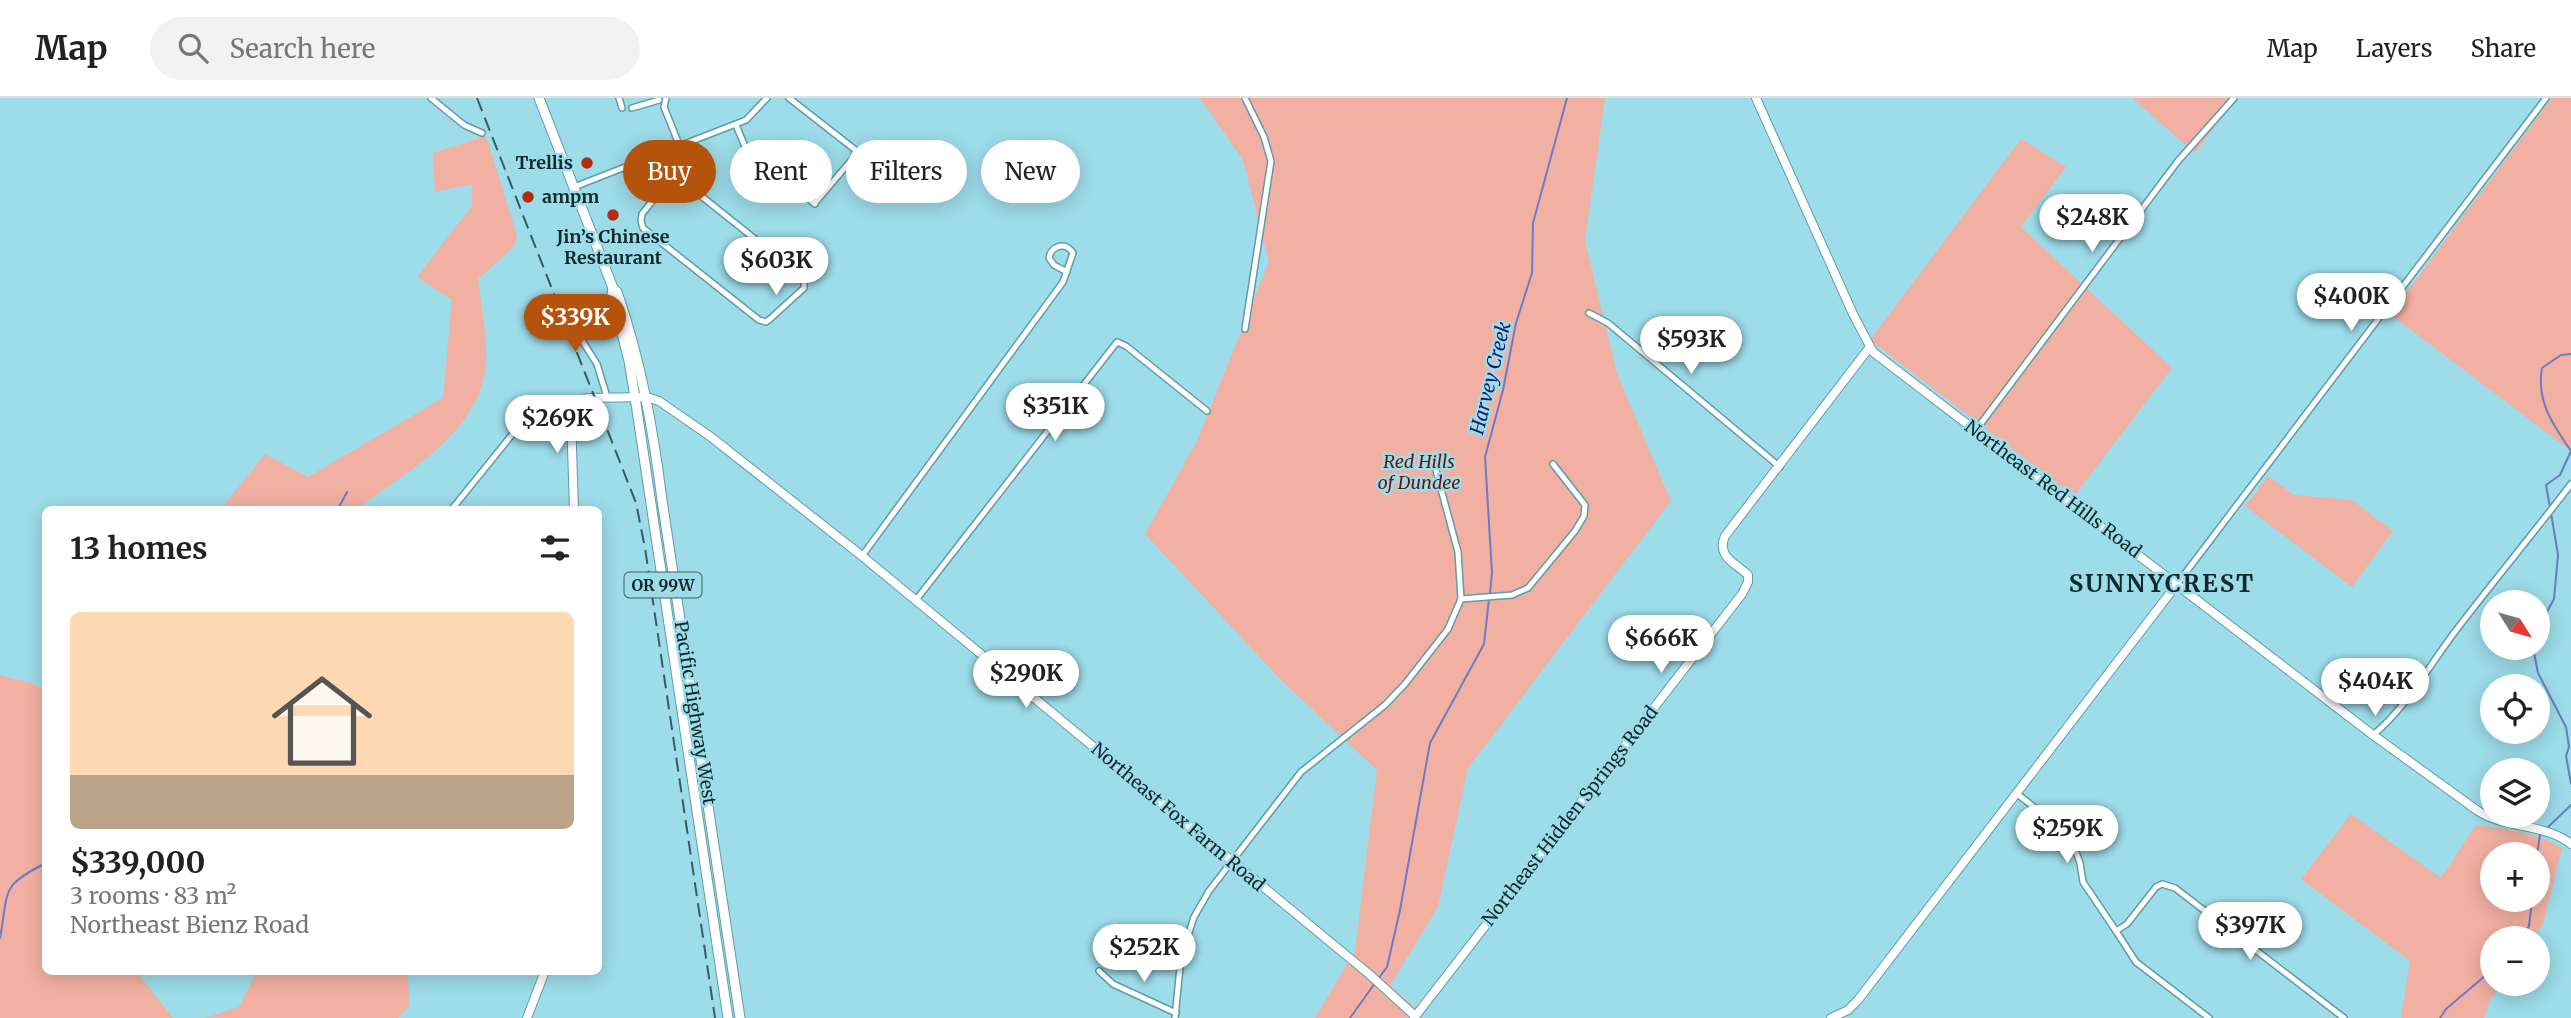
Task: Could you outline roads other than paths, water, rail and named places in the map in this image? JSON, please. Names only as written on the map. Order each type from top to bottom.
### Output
[{"type":"main road","name":"OR 99W","points":[[539,98],[574,187]]},
{"type":"main road","name":"Pacific Highway West","points":[[574,187],[631,331],[647,397],[740,1018]]},
{"type":"main road","name":"Pacific Highway West","points":[[613,288],[612,294],[635,397],[728,1018]]},
{"type":"street","points":[[431,98],[464,125],[482,133]]},
{"type":"street","points":[[619,98],[622,108]]},
{"type":"street","points":[[666,98],[664,107],[677,140]]},
{"type":"street","points":[[698,140],[752,116],[767,98]]},
{"type":"street","points":[[736,125],[749,152],[815,204],[856,152],[789,98]]},
{"type":"street","points":[[1245,98],[1264,136],[1271,161],[1245,329]]},
{"type":"street","name":"Northeast Red Hills Road","points":[[1756,98],[1869,348],[2485,816],[2554,834],[2571,845]]},
{"type":"street","points":[[1976,430],[2178,161],[2234,98]]},
{"type":"street","points":[[1831,1018],[1848,1010],[1858,1000],[2546,98]]},
{"type":"street","points":[[632,108],[659,100]]},
{"type":"street","points":[[574,187],[623,168]]},
{"type":"street","points":[[674,174],[804,278],[804,288],[800,294],[766,322],[759,320],[643,228],[642,214],[674,174]]},
{"type":"street","points":[[862,556],[904,495],[1055,294],[1067,272],[1073,253],[1061,245],[1052,250],[1048,258],[1067,272]]},
{"type":"street","points":[[567,304],[576,331],[597,364],[607,397]]},
{"type":"street","points":[[1589,313],[1608,323],[1780,467]]},
{"type":"street","points":[[916,600],[1117,342],[1123,343],[1206,411]]},
{"type":"street","name":"Northeast Hidden Springs Road","points":[[1415,1017],[1742,594],[1748,582],[1748,575],[1726,557],[1722,548],[1723,541],[1869,348]]},
{"type":"street","name":"Northeast Fox Farm Road","points":[[574,406],[587,398],[647,397],[659,401],[711,437],[916,600],[1233,862],[1415,1017]]},
{"type":"street","points":[[454,506],[540,400],[547,398],[574,406],[571,417],[574,506]]},
{"type":"street","points":[[1099,971],[1113,984],[1175,1015],[1181,957],[1194,917],[1209,891],[1306,766],[1385,705],[1448,629],[1461,599],[1458,552],[1434,463]]},
{"type":"street","points":[[1461,599],[1512,595],[1528,588],[1568,540],[1585,513],[1583,501],[1553,464]]},
{"type":"street","points":[[2374,734],[2397,710],[2571,484]]},
{"type":"street","points":[[2016,793],[2070,835],[2080,863],[2083,882],[2136,962],[2209,1018]]},
{"type":"street","points":[[2116,931],[2127,924],[2156,887],[2162,884],[2170,885],[2344,1018]]},
{"type":"street","points":[[527,1018],[543,975]]},
{"type":"waterway","name":"Harvey Creek","points":[[1490,593],[1492,573],[1485,457],[1503,390],[1516,323],[1532,273],[1533,223],[1567,98]]},
{"type":"waterway","points":[[2571,354],[2561,355],[2542,368],[2541,380],[2547,412],[2571,451]]},
{"type":"waterway","points":[[2550,507],[2546,485],[2560,475],[2571,451]]},
{"type":"waterway","points":[[340,506],[347,492]]},
{"type":"waterway","points":[[2550,606],[2554,599],[2558,555],[2551,513]]},
{"type":"waterway","name":"Harvey Creek","points":[[1379,978],[1387,967],[1400,910],[1430,743],[1484,644],[1489,599]]},
{"type":"waterway","points":[[2535,660],[2538,673],[2566,727],[2569,747],[2566,756],[2571,784]]},
{"type":"waterway","points":[[2550,825],[2571,805]]},
{"type":"waterway","points":[[2539,842],[2540,835]]},
{"type":"waterway","points":[[0,938],[9,891],[21,878],[42,865]]},
{"type":"waterway","points":[[2529,926],[2531,912]]},
{"type":"waterway","points":[[2440,1018],[2446,1009],[2480,980]]},
{"type":"waterway","name":"Harvey Creek","points":[[1350,1018],[1375,983]]},
{"type":"railway","points":[[477,98],[636,503],[715,1018]]},
{"type":"place","name":"Trellis","points":[[587,163]]},
{"type":"place","name":"ampm","points":[[528,197]]},
{"type":"place","name":"Jin’s Chinese Restaurant","points":[[613,215]]},
{"type":"district","name":"SUNNYCREST","points":[[2162,584]]},
{"type":"park label","name":"Red Hills of Dundee","points":[[1419,472]]}]
